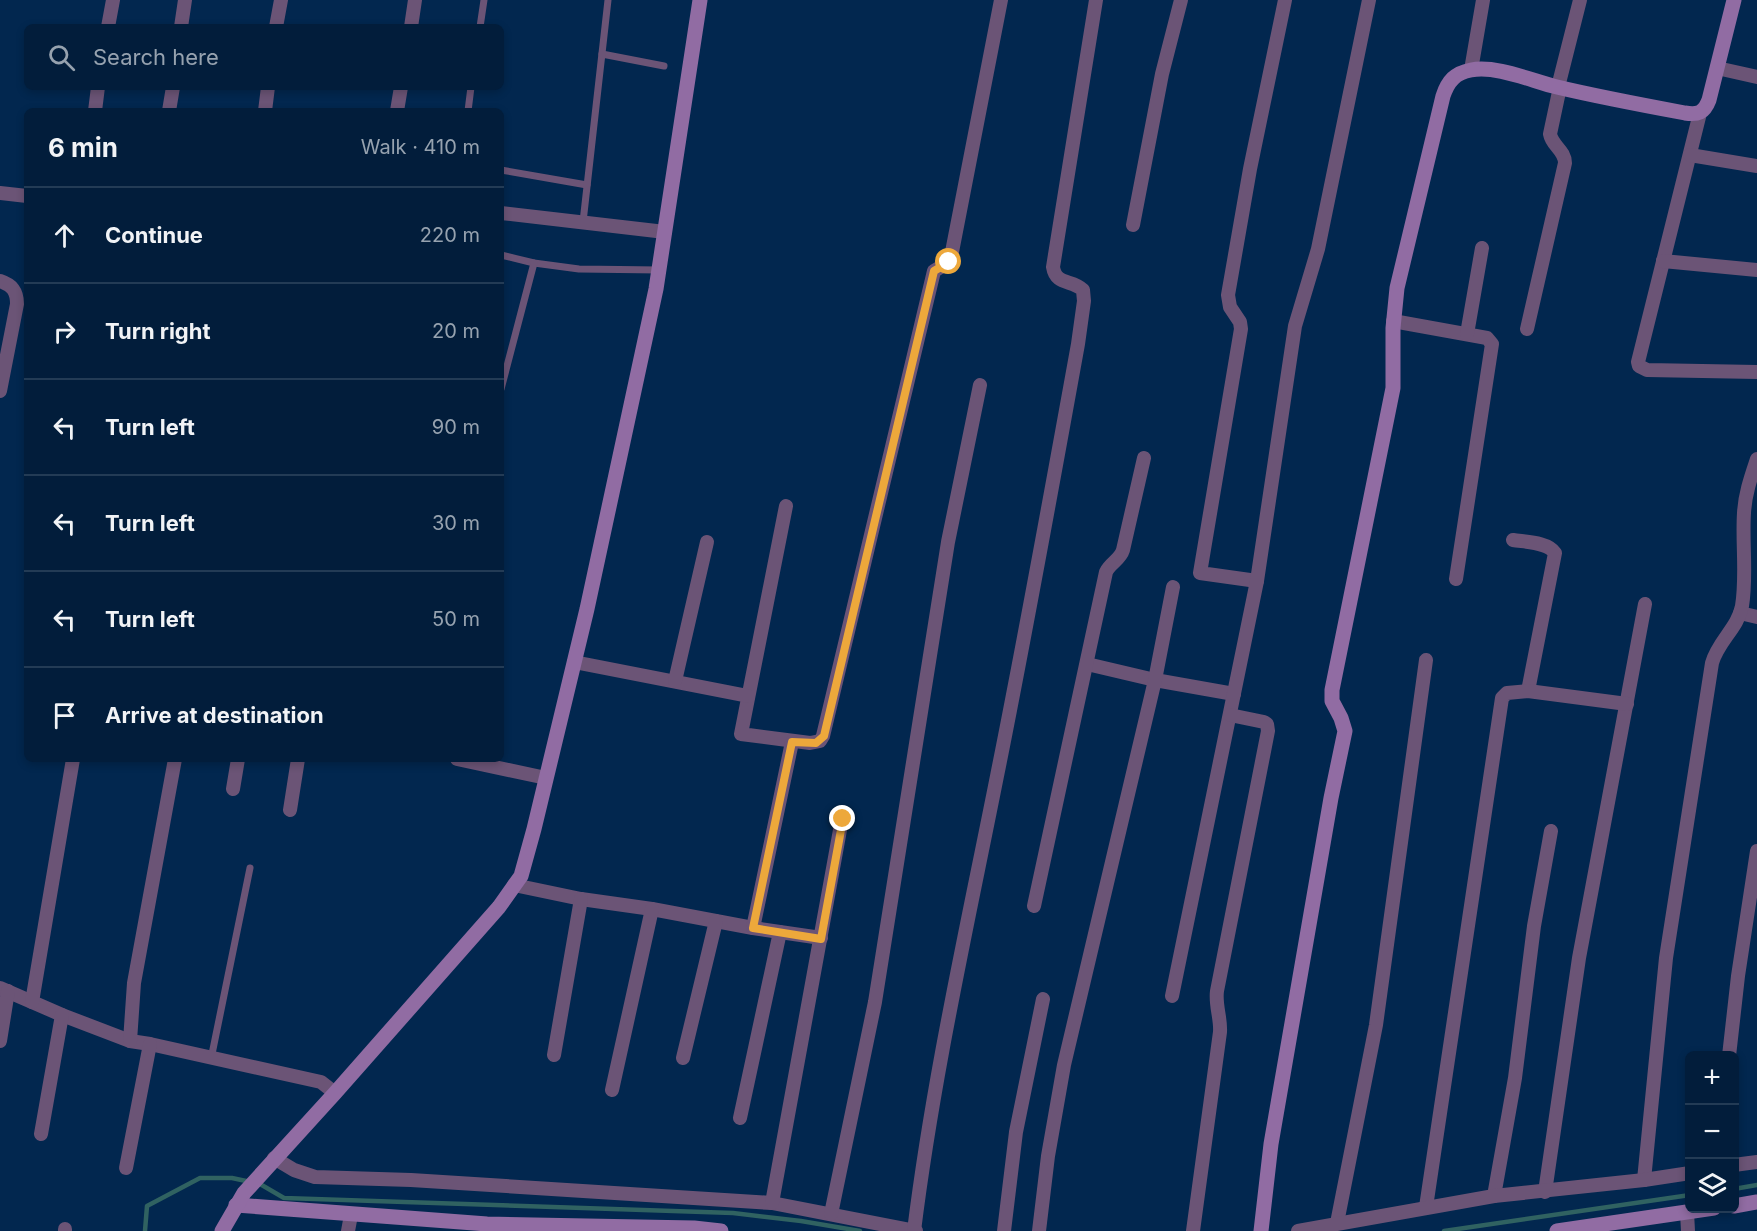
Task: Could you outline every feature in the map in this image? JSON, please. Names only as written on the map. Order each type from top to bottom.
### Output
[{"type":"street","points":[[109,24],[113,0]]},
{"type":"street","points":[[181,24],[185,0]]},
{"type":"street","points":[[277,24],[281,0]]},
{"type":"street","points":[[412,24],[416,0]]},
{"type":"street","points":[[228,1228],[236,1205],[249,1187],[335,1094],[499,907],[521,876],[590,597],[659,270],[700,0]]},
{"type":"street","points":[[786,506],[741,734],[792,742],[816,743],[824,736],[934,271],[949,262],[951,257],[1002,0]]},
{"type":"street","points":[[274,1158],[294,1170],[315,1177],[411,1180],[772,1203],[915,1231],[924,1151],[1027,627],[1078,344],[1084,301],[1083,290],[1076,284],[1056,277],[1053,267],[1096,0]]},
{"type":"street","points":[[1133,225],[1162,74],[1181,0]]},
{"type":"street","points":[[1257,581],[1200,573],[1241,329],[1240,322],[1229,303],[1230,284],[1250,169],[1285,0]]},
{"type":"street","points":[[1172,996],[1257,581],[1295,326],[1318,249],[1369,0]]},
{"type":"street","points":[[1471,70],[1483,0]]},
{"type":"street","points":[[1527,329],[1565,163],[1564,154],[1552,142],[1550,134],[1580,0]]},
{"type":"street","points":[[1261,1231],[1271,1144],[1330,798],[1345,731],[1332,701],[1332,690],[1393,388],[1393,321],[1397,288],[1447,85],[1452,78],[1461,73],[1471,70],[1491,70],[1559,87],[1684,113],[1694,115],[1701,113],[1709,100],[1734,0]]},
{"type":"street","points":[[1717,68],[1757,77]]},
{"type":"street","points":[[95,108],[98,90]]},
{"type":"street","points":[[169,108],[172,90]]},
{"type":"street","points":[[265,108],[268,90]]},
{"type":"street","points":[[398,108],[400,90]]},
{"type":"street","points":[[1701,113],[1639,354],[1639,366],[1642,369],[1653,370],[1757,372]]},
{"type":"street","points":[[1690,155],[1757,166]]},
{"type":"street","points":[[0,193],[24,196]]},
{"type":"street","points":[[504,213],[665,232]]},
{"type":"street","points":[[1467,334],[1482,248]]},
{"type":"street","points":[[1663,261],[1757,270]]},
{"type":"street","points":[[0,281],[13,288],[17,295],[0,392]]},
{"type":"street","points":[[1393,321],[1487,338],[1491,341],[1492,347],[1456,579]]},
{"type":"street","points":[[831,1214],[875,1002],[948,542],[980,385]]},
{"type":"street","points":[[1034,906],[1106,572],[1124,550],[1144,458]]},
{"type":"street","points":[[1644,1180],[1666,958],[1712,663],[1718,648],[1740,613],[1743,593],[1744,512],[1757,459]]},
{"type":"street","points":[[1513,540],[1548,547],[1555,553],[1528,691]]},
{"type":"street","points":[[675,681],[707,542]]},
{"type":"street","points":[[1039,1231],[1048,1156],[1064,1065],[1155,680],[1173,586]]},
{"type":"street","points":[[1545,1192],[1579,957],[1645,604]]},
{"type":"street","points":[[1740,613],[1757,617]]},
{"type":"street","points":[[1337,1223],[1376,1025],[1426,660]]},
{"type":"street","points":[[574,662],[748,696]]},
{"type":"street","points":[[1087,664],[1155,680],[1234,694]]},
{"type":"street","points":[[1426,1207],[1502,698],[1507,693],[1528,691],[1628,704]]},
{"type":"street","points":[[1193,1231],[1220,1032],[1216,1005],[1217,991],[1268,731],[1267,724],[1264,722],[1230,715]]},
{"type":"street","points":[[753,928],[792,742]]},
{"type":"street","points":[[32,1002],[72,762]]},
{"type":"street","points":[[130,1041],[134,983],[174,762]]},
{"type":"street","points":[[233,789],[238,762]]},
{"type":"street","points":[[290,810],[298,762]]},
{"type":"street","points":[[471,762],[546,778]]},
{"type":"street","points":[[772,1203],[843,819]]},
{"type":"street","points":[[1494,1196],[1515,1078],[1534,926],[1551,831]]},
{"type":"street","points":[[1730,1051],[1738,976],[1757,851]]},
{"type":"street","points":[[514,885],[581,899],[652,909],[821,939]]},
{"type":"street","points":[[554,1055],[581,899]]},
{"type":"street","points":[[612,1090],[652,909]]},
{"type":"street","points":[[683,1058],[716,921]]},
{"type":"street","points":[[740,1118],[780,932]]},
{"type":"street","points":[[0,1041],[4,989],[62,1015],[130,1041],[321,1082],[335,1094]]},
{"type":"street","points":[[1004,1231],[1016,1132],[1043,999]]},
{"type":"street","points":[[41,1134],[62,1015]]},
{"type":"street","points":[[126,1168],[150,1044]]},
{"type":"street","points":[[1739,1165],[1757,1162]]},
{"type":"street","points":[[1298,1231],[1494,1196],[1545,1192],[1685,1174]]},
{"type":"street","points":[[1739,1205],[1757,1202]]},
{"type":"street","points":[[236,1205],[486,1227],[721,1231]]},
{"type":"street","points":[[1557,1231],[1685,1212]]},
{"type":"street","points":[[1687,1213],[1688,1231]]},
{"type":"street","points":[[348,1231],[351,1215]]},
{"type":"lane","points":[[480,24],[484,0]]},
{"type":"lane","points":[[583,222],[608,0]]},
{"type":"lane","points":[[602,54],[664,66]]},
{"type":"lane","points":[[468,108],[471,90]]},
{"type":"lane","points":[[504,171],[587,185]]},
{"type":"lane","points":[[504,256],[534,263],[579,269],[659,270]]},
{"type":"lane","points":[[504,377],[534,263]]},
{"type":"lane","points":[[211,1059],[250,868]]},
{"type":"waterway","points":[[145,1231],[147,1206],[200,1178],[232,1178],[260,1184],[284,1198],[733,1213],[860,1231]]},
{"type":"waterway","points":[[1739,1188],[1757,1185]]},
{"type":"waterway","points":[[1444,1231],[1685,1196]]},
{"type":"route","points":[[843,819],[821,939],[753,928],[792,742],[816,743],[824,736],[934,271],[949,262]]}]
